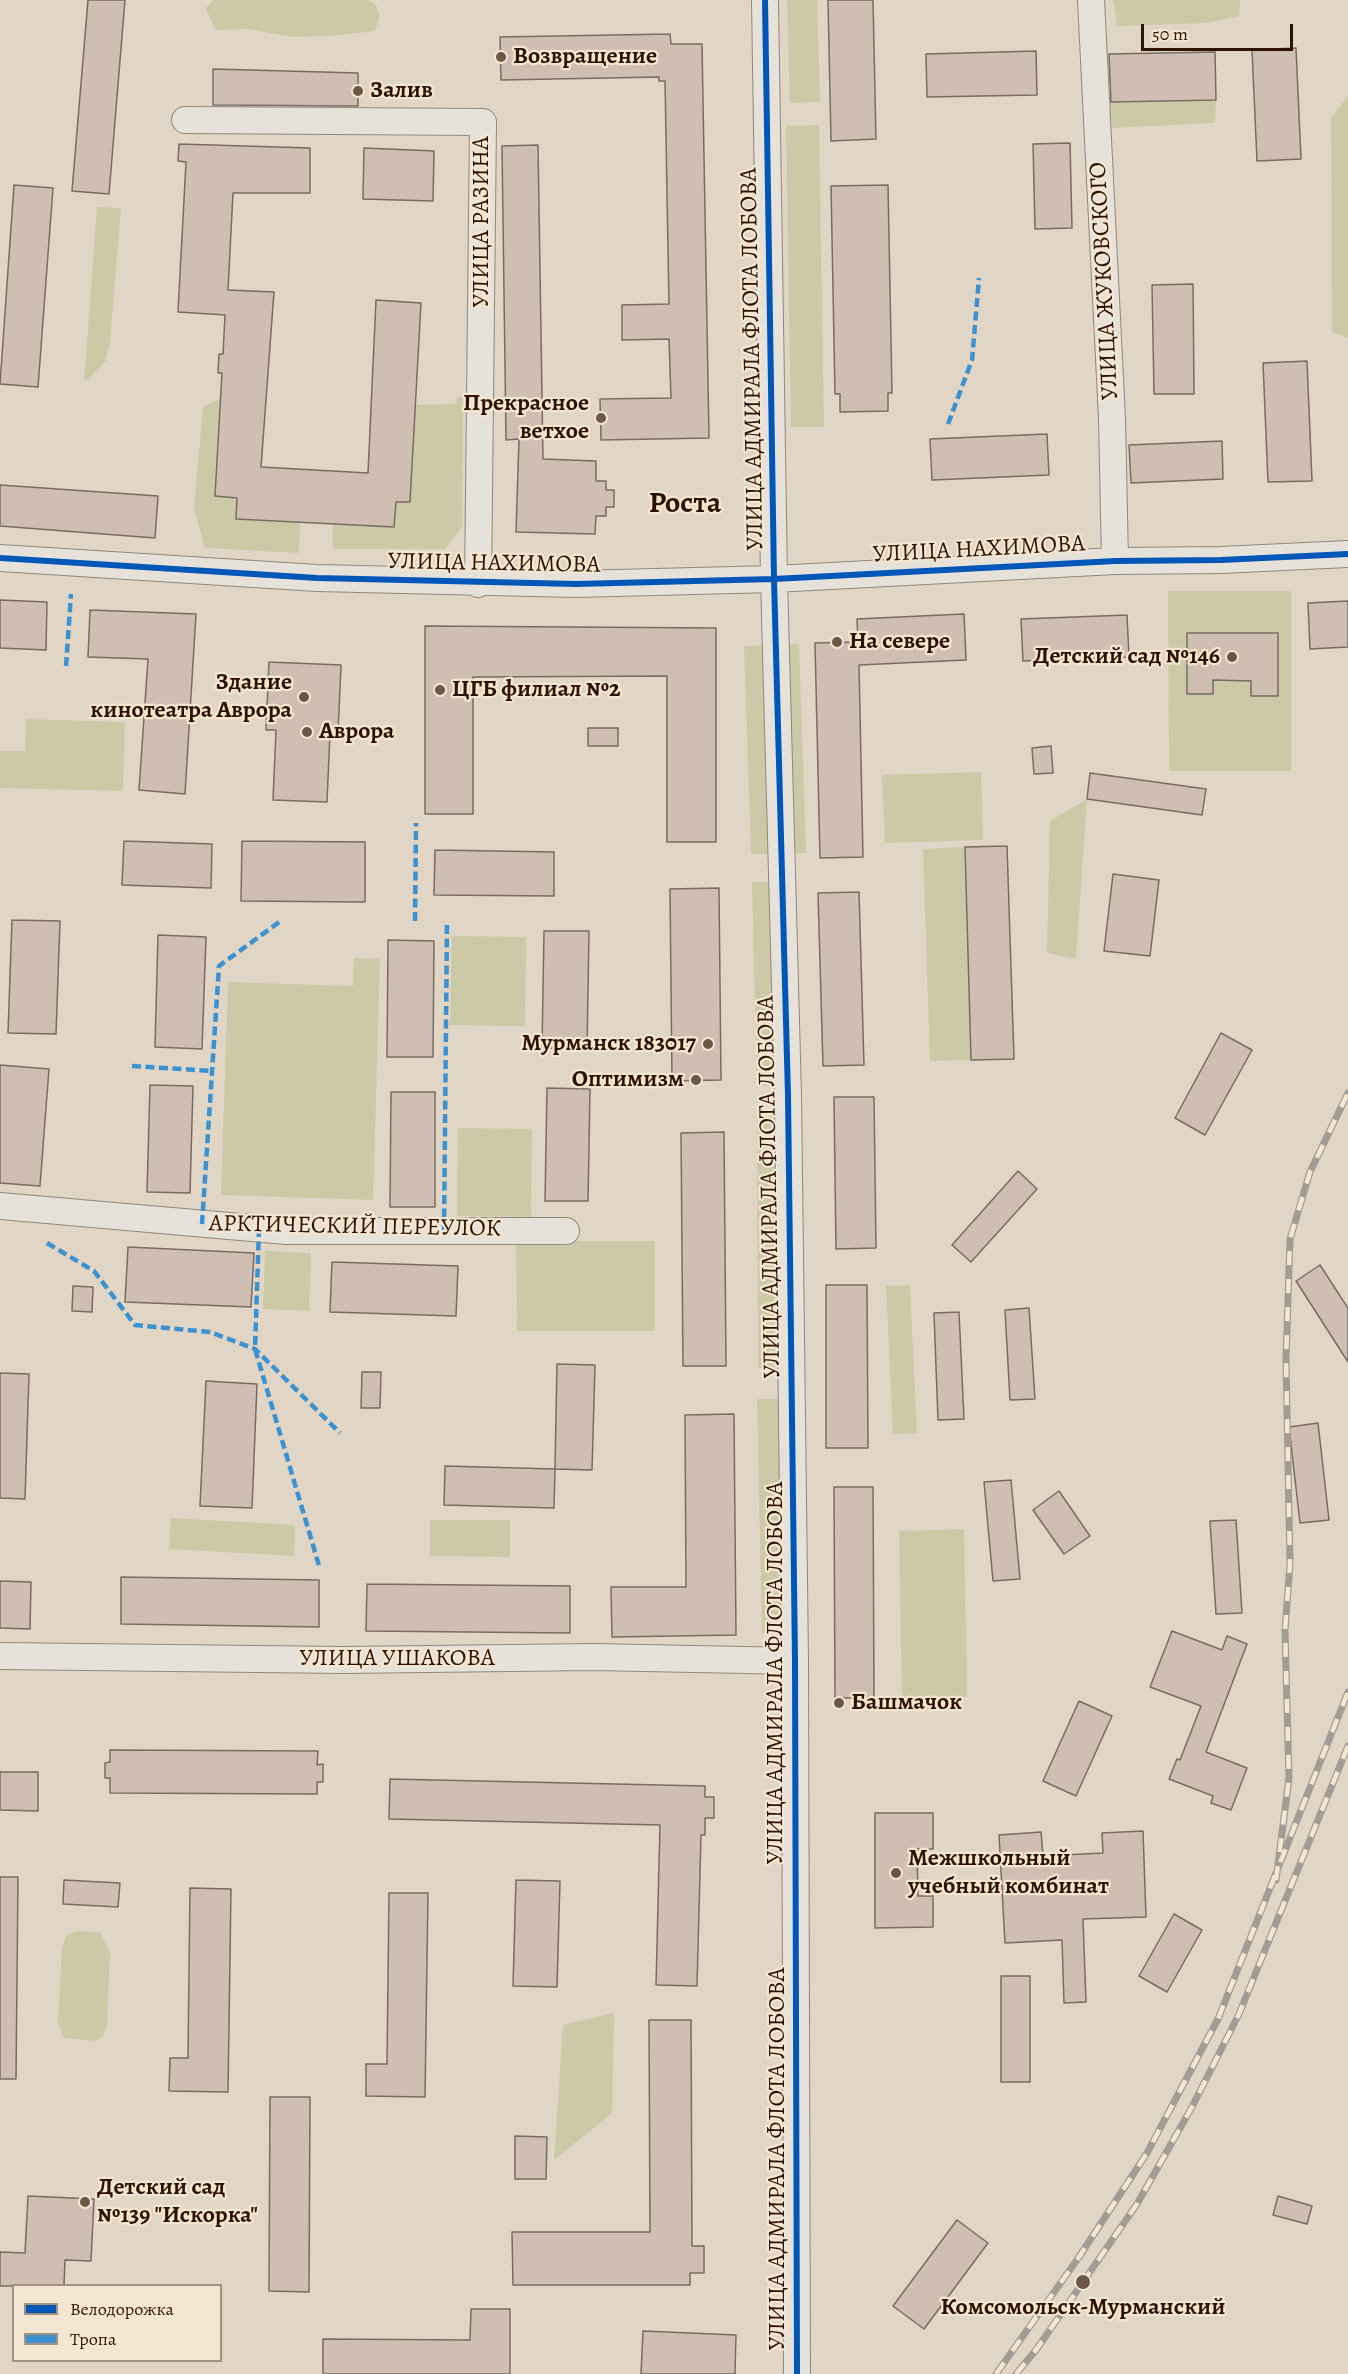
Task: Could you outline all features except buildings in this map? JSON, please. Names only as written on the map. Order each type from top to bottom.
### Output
[{"type":"street","name":"УЛИЦА АДМИРАЛА ФЛОТА ЛОБОВА","points":[[765,0],[774,579],[788,1095],[795,1660],[796,2374]]},
{"type":"street","name":"УЛИЦА ЖУКОВСКОГО","points":[[1091,0],[1110,359],[1115,561]]},
{"type":"street","name":"УЛИЦА РАЗИНА","points":[[185,120],[483,122],[478,584]]},
{"type":"street","name":"УЛИЦА НАХИМОВА","points":[[0,558],[234,574],[478,584],[576,584],[774,579],[1115,561],[1221,560],[1348,554]]},
{"type":"street","name":"АРКТИЧЕСКИЙ ПЕРЕУЛОК","points":[[0,1206],[286,1231],[566,1231]]},
{"type":"street","name":"УЛИЦА УШАКОВА","points":[[0,1656],[343,1660],[594,1657],[795,1660]]},
{"type":"shaded area","points":[[213,0],[368,0],[376,5],[380,16],[375,31],[331,36],[292,37],[249,29],[215,30],[206,8]]},
{"type":"shaded area","points":[[787,0],[817,0],[820,102],[790,103]]},
{"type":"shaded area","points":[[1113,0],[1240,0],[1239,16],[1206,23],[1117,26]]},
{"type":"shaded area","points":[[1348,96],[1348,338],[1332,332],[1331,118]]},
{"type":"shaded area","points":[[1216,100],[1215,123],[1112,128],[1110,102]]},
{"type":"shaded area","points":[[819,125],[824,427],[791,427],[786,126]]},
{"type":"shaded area","points":[[97,207],[121,208],[110,343],[105,362],[84,383]]},
{"type":"shaded area","points":[[463,396],[462,527],[445,549],[333,549],[333,524],[394,527],[396,502],[410,502],[415,405],[455,404],[457,398]]},
{"type":"shaded area","points":[[220,399],[215,496],[237,498],[300,522],[299,553],[205,548],[194,508],[203,407]]},
{"type":"shaded area","points":[[1168,591],[1291,591],[1291,771],[1169,771]],"holes":[[[1187,633],[1278,633],[1277,696],[1251,696],[1251,681],[1213,680],[1213,694],[1187,694]]]},
{"type":"shaded area","points":[[799,644],[806,853],[789,853],[782,645]]},
{"type":"shaded area","points":[[769,645],[776,854],[751,854],[744,646]]},
{"type":"shaded area","points":[[26,719],[125,722],[123,791],[0,788],[0,751],[25,751]]},
{"type":"shaded area","points":[[981,772],[983,840],[885,843],[882,775]]},
{"type":"shaded area","points":[[1087,799],[1076,959],[1047,953],[1050,821]]},
{"type":"shaded area","points":[[965,847],[971,1060],[930,1061],[923,849]]},
{"type":"shaded area","points":[[752,882],[776,882],[781,1086],[757,1086]]},
{"type":"shaded area","points":[[452,936],[526,937],[525,1026],[450,1025]]},
{"type":"shaded area","points":[[354,958],[380,959],[373,1200],[221,1195],[228,982],[353,986]]},
{"type":"shaded area","points":[[757,1116],[781,1116],[782,1368],[758,1368]]},
{"type":"shaded area","points":[[458,1128],[532,1129],[531,1217],[457,1216]]},
{"type":"shaded area","points":[[516,1241],[655,1241],[655,1331],[517,1331]]},
{"type":"shaded area","points":[[265,1251],[311,1253],[309,1311],[263,1309]]},
{"type":"shaded area","points":[[910,1285],[917,1433],[893,1434],[886,1286]]},
{"type":"shaded area","points":[[757,1399],[782,1399],[786,1633],[762,1633]]},
{"type":"shaded area","points":[[171,1518],[295,1525],[294,1556],[169,1549]]},
{"type":"shaded area","points":[[430,1520],[510,1520],[510,1557],[430,1556]]},
{"type":"shaded area","points":[[964,1529],[967,1697],[902,1698],[899,1531]]},
{"type":"shaded area","points":[[77,1931],[100,1932],[110,1953],[107,2027],[103,2036],[96,2041],[64,2038],[58,2023],[62,1947],[66,1936]]},
{"type":"shaded area","points":[[614,2013],[612,2113],[554,2160],[563,2025]]},
{"type":"railway","points":[[1276,1880],[1289,1778],[1285,1630],[1290,1564],[1286,1360],[1290,1239],[1310,1172],[1348,1093]]},
{"type":"railway","points":[[996,2374],[1079,2257],[1147,2153],[1218,2019],[1348,1692]]},
{"type":"railway","points":[[1016,2374],[1036,2350],[1137,2204],[1192,2107],[1239,2014],[1348,1746]]},
{"type":"marked path","points":[[948,424],[972,360],[979,278]]},
{"type":"marked path","points":[[66,666],[71,594]]},
{"type":"marked path","points":[[415,921],[416,823]]},
{"type":"marked path","points":[[202,1224],[219,966],[282,920]]},
{"type":"marked path","points":[[444,1231],[447,921]]},
{"type":"marked path","points":[[132,1066],[212,1071]]},
{"type":"marked path","points":[[259,1228],[255,1349],[320,1569]]},
{"type":"marked path","points":[[47,1243],[94,1271],[135,1325],[210,1332],[255,1349],[340,1433]]},
{"type":"cycle path","points":[[765,0],[774,579],[788,1095],[795,1661],[797,2374]]},
{"type":"cycle path","points":[[0,558],[317,578],[576,584],[774,579],[1115,561],[1221,560],[1348,554]]},
{"type":"place","name":"Возвращение","points":[[501,57]]},
{"type":"place","name":"Залив","points":[[358,91]]},
{"type":"place","name":"Прекрасное ветхое","points":[[601,418]]},
{"type":"place","name":"На севере","points":[[837,642]]},
{"type":"place","name":"Детский сад №146","points":[[1232,657]]},
{"type":"place","name":"ЦГБ филиал №2","points":[[440,690]]},
{"type":"place","name":"Здание кинотеатра Аврора","points":[[304,697]]},
{"type":"place","name":"Аврора","points":[[307,732]]},
{"type":"place","name":"Мурманск 183017","points":[[708,1044]]},
{"type":"place","name":"Оптимизм","points":[[696,1080]]},
{"type":"place","name":"Башмачок","points":[[839,1703]]},
{"type":"place","name":"Межшкольный учебный комбинат","points":[[896,1873]]},
{"type":"place","name":"Детский сад №139 \"Искорка\"","points":[[85,2202]]},
{"type":"place","name":"Комсомольск-Мурманский","points":[[1083,2282]]},
{"type":"district","name":"Роста","points":[[685,505]]}]
